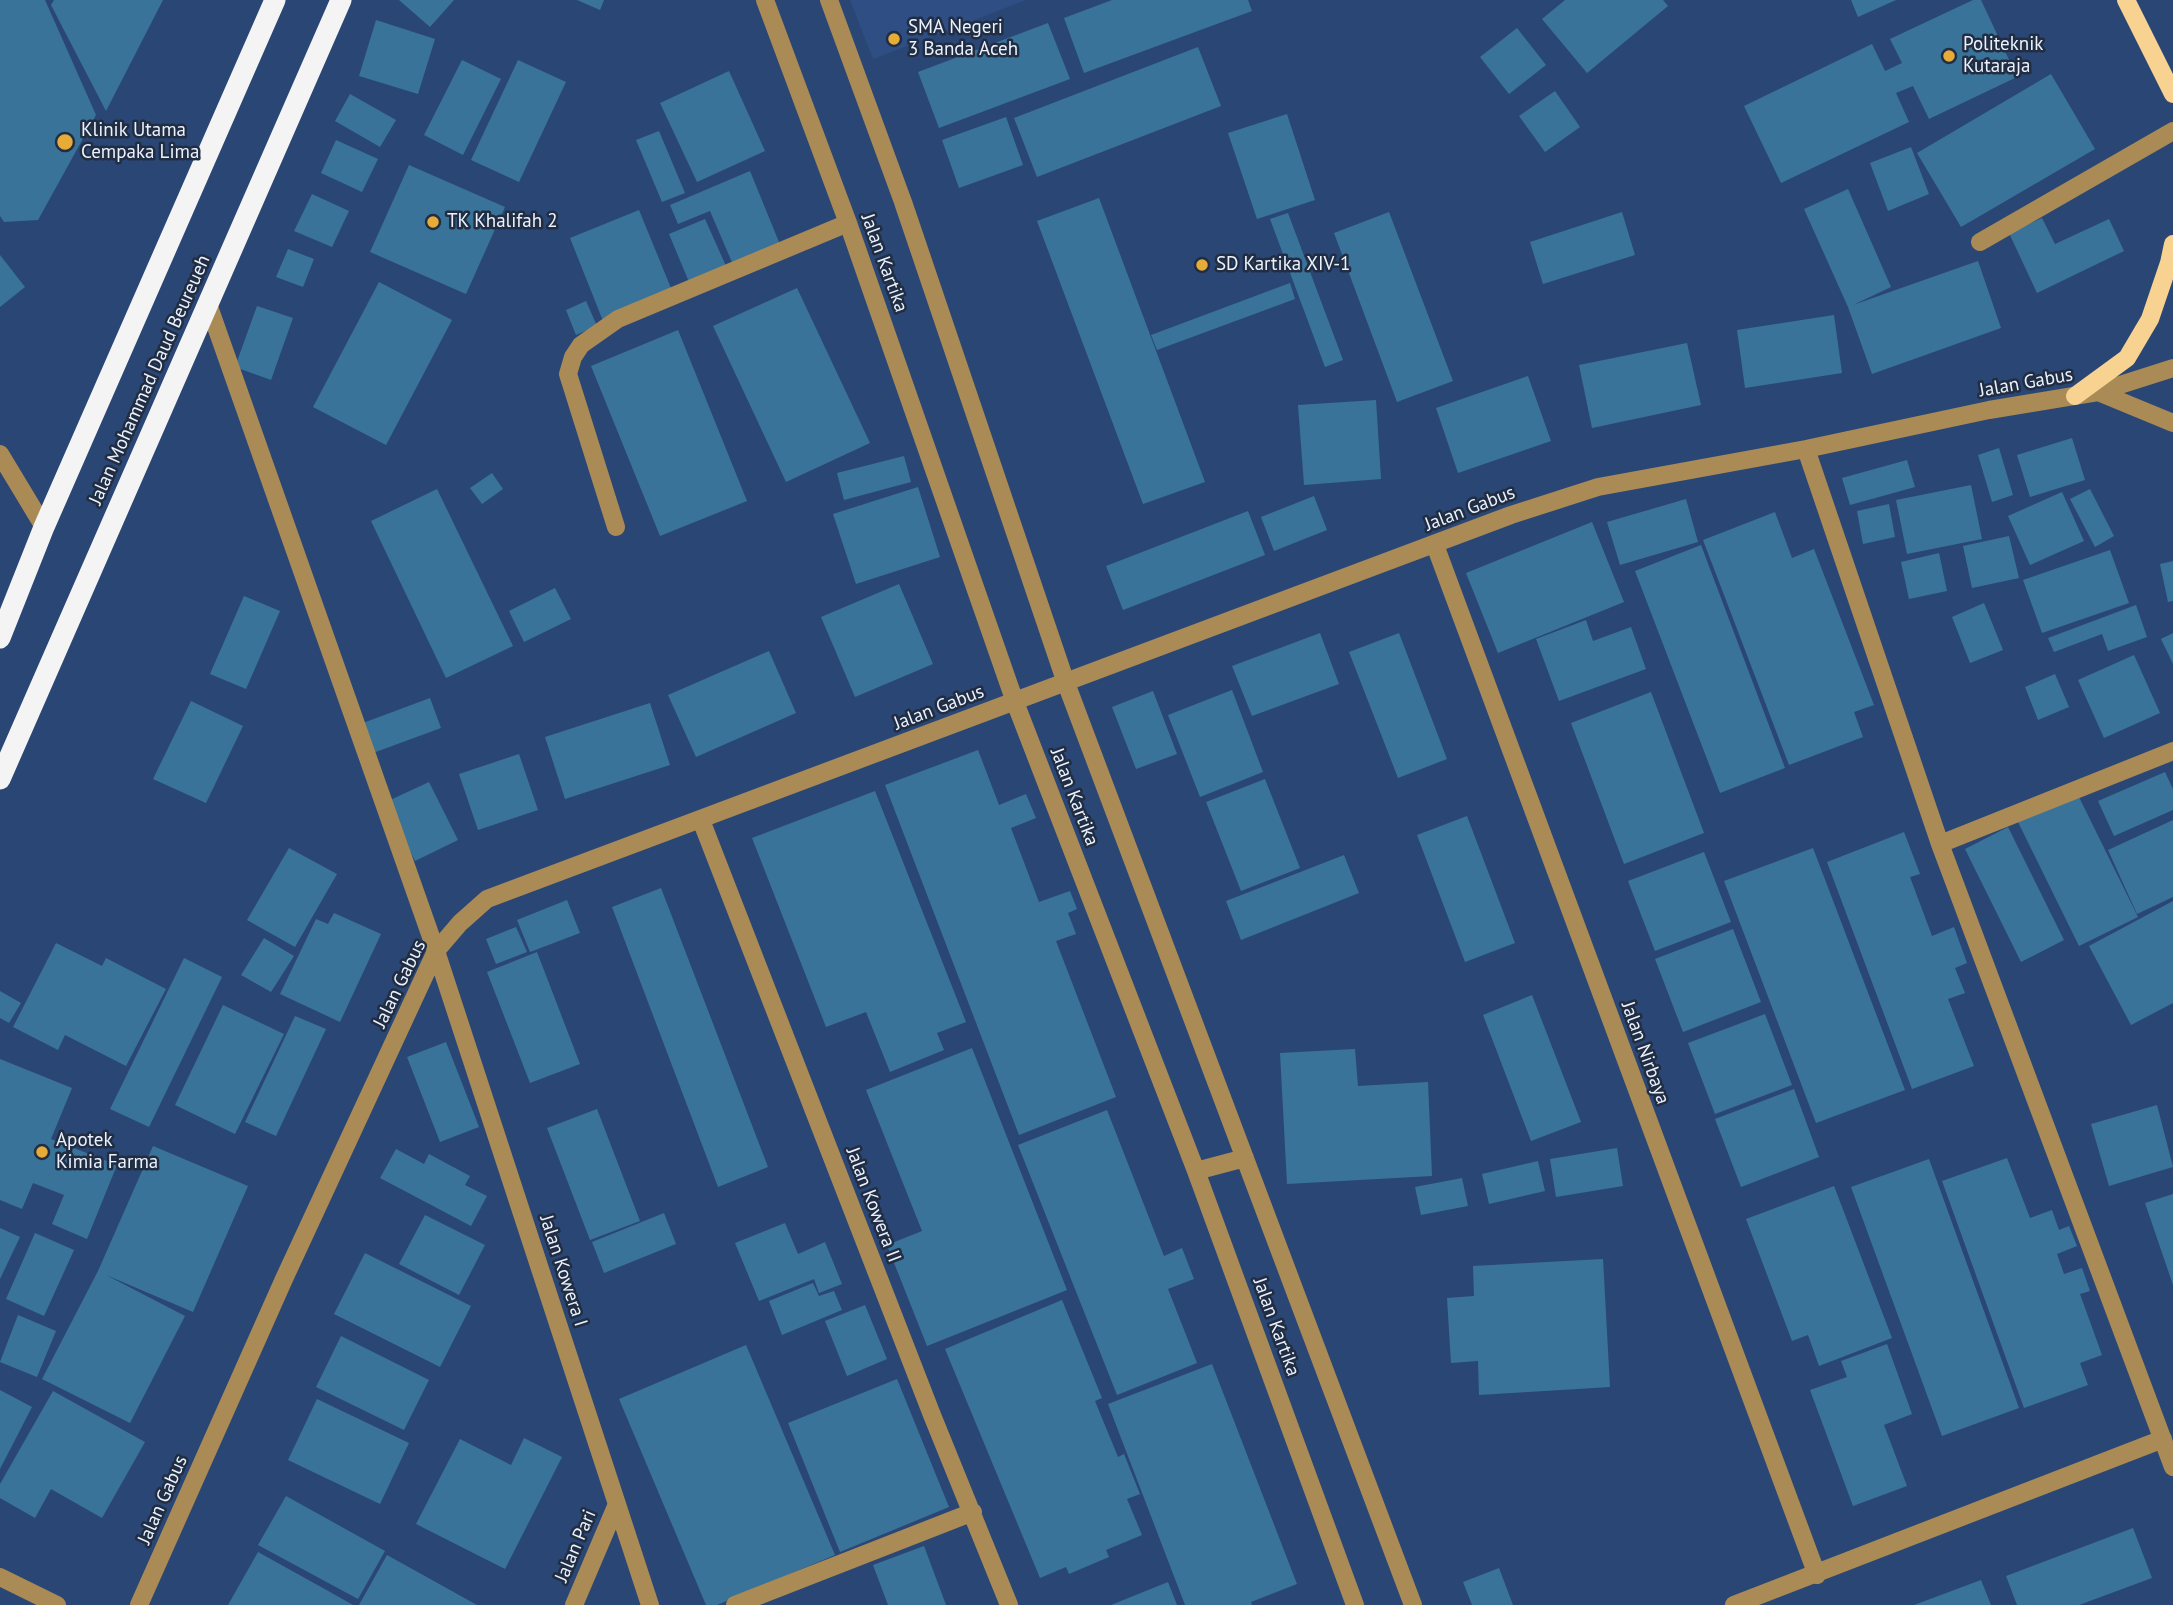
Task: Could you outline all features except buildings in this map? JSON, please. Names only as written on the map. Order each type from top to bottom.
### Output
[{"type":"highway","name":"Jalan Mohammad Daud Beureueh","points":[[0,638],[44,527],[275,0]]},
{"type":"highway","name":"Jalan Mohammad Daud Beureueh","points":[[0,779],[341,0]]},
{"type":"main road","points":[[2126,0],[2173,93]]},
{"type":"main road","points":[[2076,396],[2127,358],[2150,319],[2173,243]]},
{"type":"street","name":"Jalan Kartika","points":[[765,0],[848,223],[1015,702],[1196,1171],[1355,1605]]},
{"type":"street","name":"Jalan Kartika","points":[[829,0],[903,202],[1066,683],[1413,1605]]},
{"type":"street","points":[[1980,242],[2173,131]]},
{"type":"street","points":[[616,527],[568,374],[573,357],[581,345],[618,319],[848,223]]},
{"type":"street","name":"Jalan Kowera I","points":[[208,304],[436,951],[650,1605]]},
{"type":"street","name":"Jalan Gabus","points":[[138,1605],[284,1279],[436,951],[460,923],[487,900],[1511,514],[1598,487],[1807,449],[1989,410],[2098,392],[2173,368]]},
{"type":"street","points":[[2098,392],[2173,422]]},
{"type":"street","points":[[1807,449],[1940,844],[2173,1467]]},
{"type":"street","points":[[0,454],[44,527]]},
{"type":"street","name":"Jalan Nirbaya","points":[[1434,545],[1817,1575]]},
{"type":"street","points":[[1940,844],[2173,751]]},
{"type":"street","name":"Jalan Kowera II","points":[[701,820],[932,1415],[1009,1605]]},
{"type":"street","points":[[1196,1171],[1245,1158]]},
{"type":"street","points":[[1734,1605],[2163,1439]]},
{"type":"street","name":"Jalan Pari","points":[[574,1605],[617,1504]]},
{"type":"street","points":[[736,1605],[973,1512]]},
{"type":"street","points":[[0,1577],[57,1605]]},
{"type":"shaded area","name":"SMA Negeri 3 Banda Aceh","points":[[850,0],[1026,0],[873,59]]},
{"type":"place","name":"SMA Negeri 3 Banda Aceh","points":[[894,39]]},
{"type":"place","name":"Politeknik Kutaraja","points":[[1949,56]]},
{"type":"place","name":"Klinik Utama Cempaka Lima","points":[[65,142]]},
{"type":"place","name":"TK Khalifah 2","points":[[433,222]]},
{"type":"place","name":"SD Kartika XIV-1","points":[[1202,265]]},
{"type":"place","name":"Apotek Kimia Farma","points":[[42,1152]]}]
